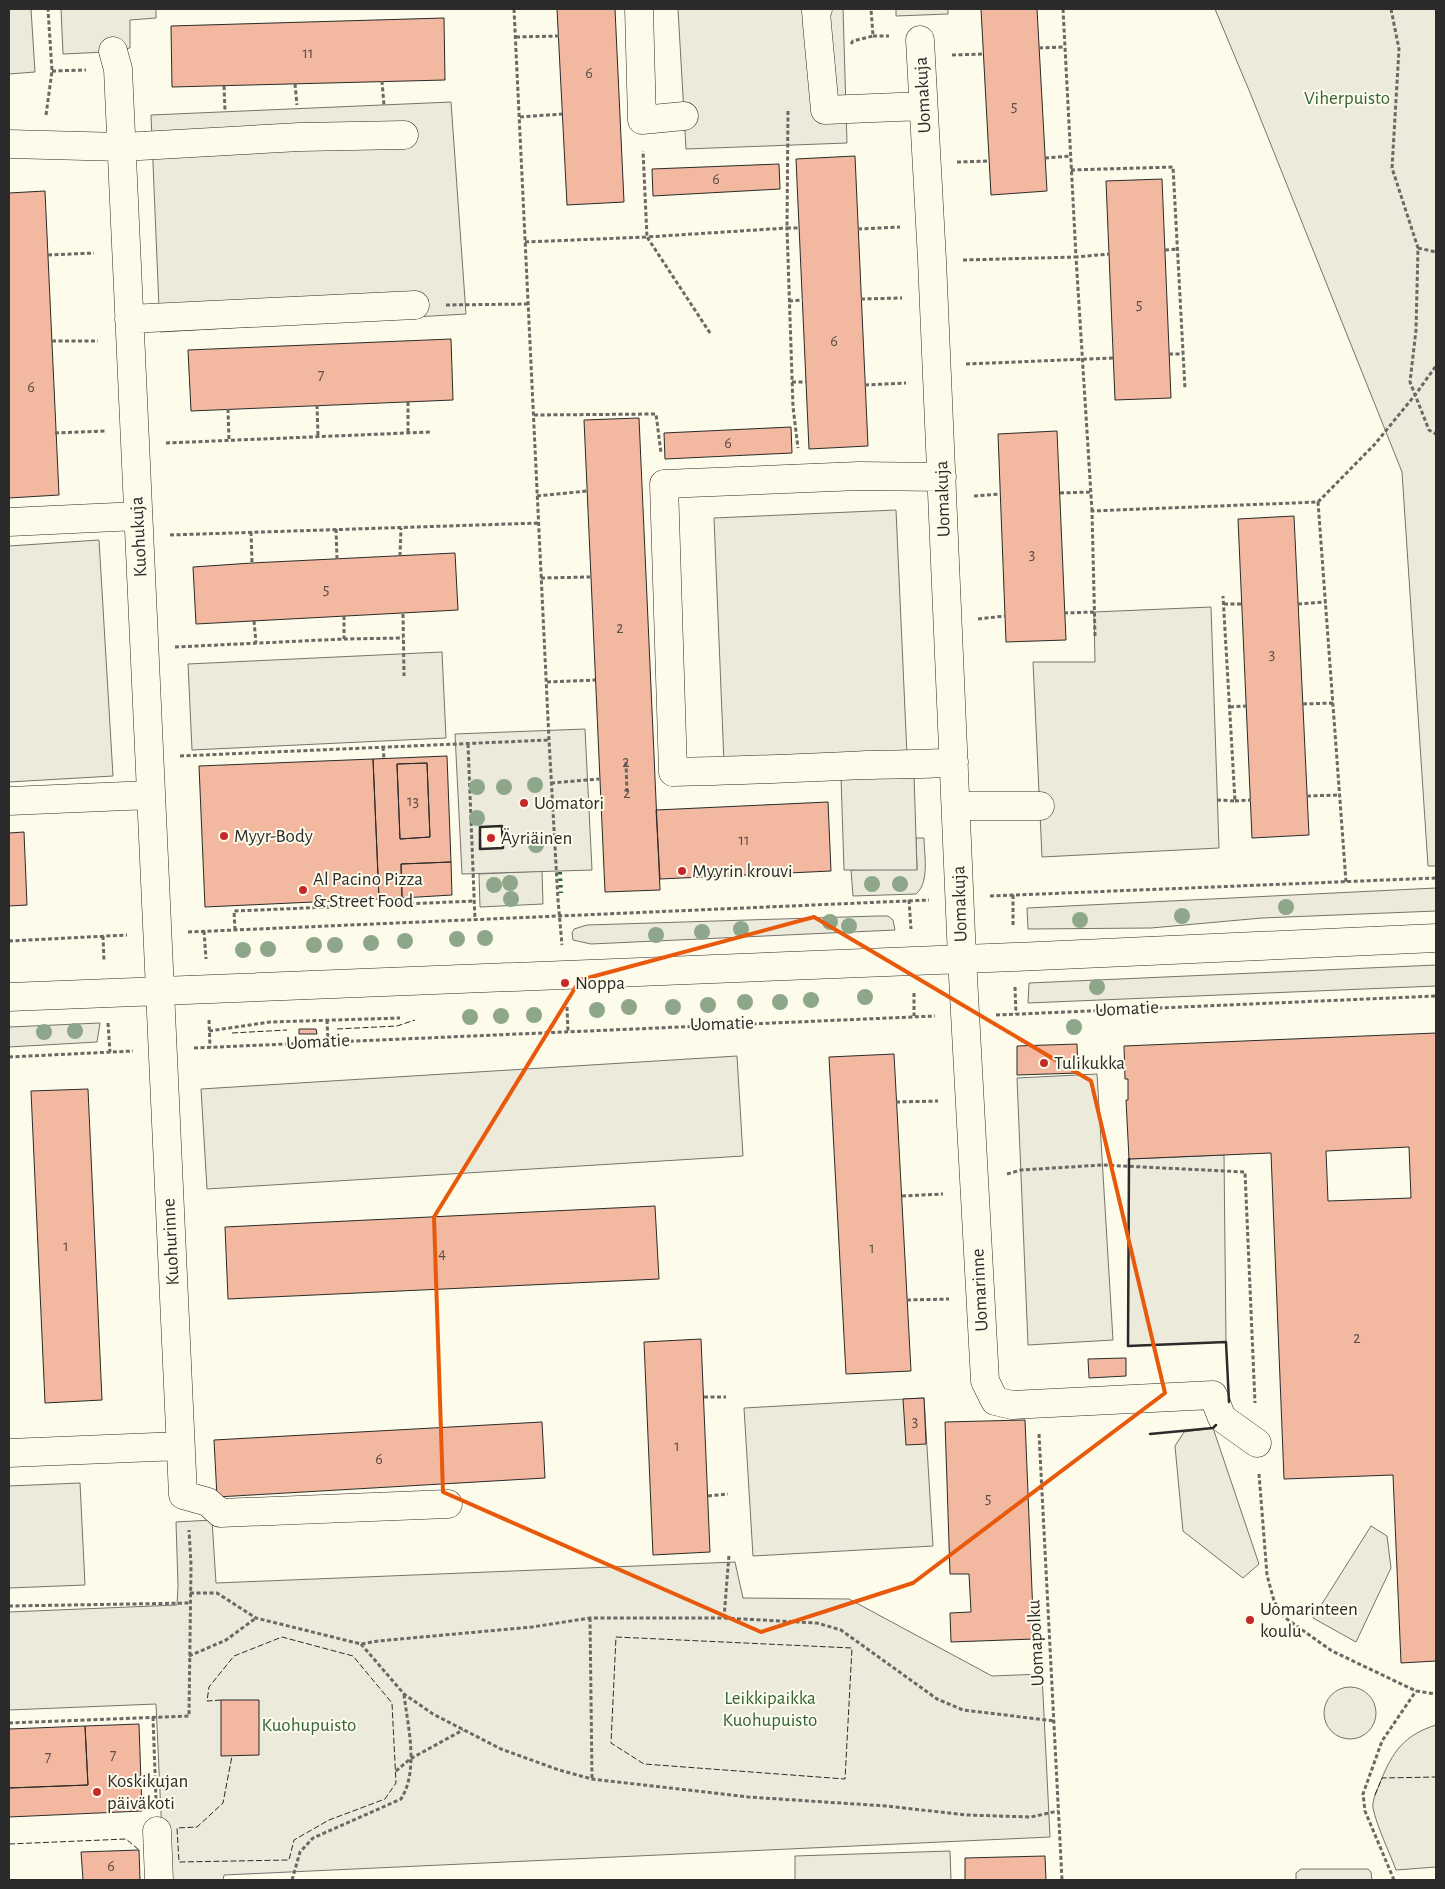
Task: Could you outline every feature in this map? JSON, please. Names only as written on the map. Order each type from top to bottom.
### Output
[{"type":"street","points":[[639,9],[642,120],[684,116]]},
{"type":"street","points":[[818,9],[816,11],[825,110],[923,106]]},
{"type":"street","name":"Uomakuja","points":[[920,40],[937,364],[962,958]]},
{"type":"street","name":"Kuohukuja","points":[[113,50],[118,68],[119,85],[159,990]]},
{"type":"street","points":[[9,144],[122,147],[300,137],[404,135]]},
{"type":"street","points":[[129,319],[415,305]]},
{"type":"street","points":[[942,478],[859,476],[664,484],[673,772],[778,770],[868,765],[928,765],[954,762]]},
{"type":"street","points":[[9,522],[138,516]]},
{"type":"street","points":[[9,801],[150,795]]},
{"type":"street","points":[[956,806],[1040,806]]},
{"type":"street","points":[[9,997],[1436,938]]},
{"type":"street","name":"Uomarinne","points":[[962,958],[984,1381],[995,1401],[1012,1405],[1213,1396],[1222,1418],[1257,1443]]},
{"type":"street","name":"Kuohurinne","points":[[159,990],[183,1495]]},
{"type":"street","points":[[9,1453],[180,1446]]},
{"type":"street","points":[[183,1495],[208,1502],[220,1513],[448,1504]]},
{"type":"street","points":[[157,1831],[159,1880]]},
{"type":"path","points":[[47,146],[46,108],[52,71],[48,9]]},
{"type":"path","points":[[514,9],[551,784],[563,948]]},
{"type":"path","points":[[847,48],[854,41],[873,36],[871,9]]},
{"type":"path","points":[[1063,9],[1092,511],[1095,636]]},
{"type":"path","points":[[1391,9],[1399,49],[1392,168],[1418,248],[1416,330],[1410,382],[1428,430],[1436,434]]},
{"type":"path","points":[[516,37],[559,36]]},
{"type":"path","points":[[1039,48],[1065,47]]},
{"type":"path","points":[[944,55],[984,54]]},
{"type":"path","points":[[788,111],[787,228],[792,407],[802,478]]},
{"type":"path","points":[[520,118],[562,114]]},
{"type":"path","points":[[642,120],[647,237],[710,334]]},
{"type":"path","points":[[1045,158],[1071,156]]},
{"type":"path","points":[[948,162],[990,161]]},
{"type":"path","points":[[1071,170],[1173,167],[1185,389]]},
{"type":"path","points":[[858,229],[904,227]]},
{"type":"path","points":[[525,242],[799,228]]},
{"type":"path","points":[[1165,250],[1178,248]]},
{"type":"path","points":[[1418,248],[1436,252]]},
{"type":"path","points":[[48,255],[103,252]]},
{"type":"path","points":[[932,260],[1076,257],[1109,254]]},
{"type":"path","points":[[861,299],[907,298]]},
{"type":"path","points":[[789,301],[803,300]]},
{"type":"path","points":[[415,305],[528,304]]},
{"type":"path","points":[[52,341],[106,341]]},
{"type":"path","points":[[1169,354],[1183,354]]},
{"type":"path","points":[[937,364],[1113,358]]},
{"type":"path","points":[[1092,511],[1318,502],[1375,444],[1436,366]]},
{"type":"path","points":[[792,382],[806,382]]},
{"type":"path","points":[[865,385],[911,383]]},
{"type":"path","points":[[408,402],[408,433]]},
{"type":"path","points":[[317,406],[318,436]]},
{"type":"path","points":[[228,409],[229,440]]},
{"type":"path","points":[[534,415],[656,414],[664,484]]},
{"type":"path","points":[[56,433],[110,431]]},
{"type":"path","points":[[158,443],[430,432]]},
{"type":"path","points":[[538,496],[587,491]]},
{"type":"path","points":[[1060,493],[1090,492]]},
{"type":"path","points":[[973,496],[1000,494]]},
{"type":"path","points":[[1318,502],[1346,882]]},
{"type":"path","points":[[162,535],[539,523]]},
{"type":"path","points":[[400,528],[400,556]]},
{"type":"path","points":[[336,529],[337,559]]},
{"type":"path","points":[[251,532],[252,563]]},
{"type":"path","points":[[541,578],[590,577]]},
{"type":"path","points":[[1223,596],[1235,801]]},
{"type":"path","points":[[1298,604],[1326,602]]},
{"type":"path","points":[[1224,604],[1242,604]]},
{"type":"path","points":[[1064,613],[1094,612]]},
{"type":"path","points":[[403,614],[404,676]]},
{"type":"path","points":[[344,616],[344,639]]},
{"type":"path","points":[[969,620],[1005,616]]},
{"type":"path","points":[[254,621],[256,643]]},
{"type":"path","points":[[171,647],[403,638]]},
{"type":"path","points":[[547,682],[595,680]]},
{"type":"path","points":[[1303,704],[1333,703]]},
{"type":"path","points":[[1230,707],[1246,706]]},
{"type":"path","points":[[149,757],[549,740]]},
{"type":"path","points":[[468,744],[475,920]]},
{"type":"path","points":[[384,747],[384,759]]},
{"type":"path","points":[[626,762],[627,793]]},
{"type":"path","points":[[551,784],[600,779]]},
{"type":"path","points":[[1307,796],[1340,795]]},
{"type":"path","points":[[1217,800],[1251,800]]},
{"type":"path","points":[[9,941],[1436,878]]},
{"type":"path","points":[[392,898],[392,904]]},
{"type":"path","points":[[235,930],[234,911],[475,901]]},
{"type":"path","name":"Uomatie","points":[[9,1057],[328,1041],[1436,996]]},
{"type":"path","points":[[566,1004],[568,1031]]},
{"type":"path","points":[[209,1031],[270,1022],[400,1018]]},
{"type":"path","points":[[327,1020],[328,1041]]},
{"type":"path","points":[[896,1102],[939,1101]]},
{"type":"path","points":[[999,1170],[1007,1174],[1021,1170],[1102,1165],[1245,1172],[1257,1443],[1267,1575],[1274,1601],[1284,1616],[1332,1651],[1416,1691],[1436,1694]]},
{"type":"path","points":[[1007,1174],[1007,1183]]},
{"type":"path","points":[[902,1196],[952,1194]]},
{"type":"path","points":[[907,1300],[956,1299]]},
{"type":"path","points":[[704,1397],[726,1397]]},
{"type":"path","name":"Uomapolku","points":[[1037,1404],[1062,1880]]},
{"type":"path","points":[[708,1496],[728,1494]]},
{"type":"path","points":[[9,1723],[189,1716],[191,1565],[187,1509],[183,1495]]},
{"type":"path","points":[[724,1618],[729,1555]]},
{"type":"path","points":[[190,1594],[217,1593],[256,1618],[361,1644],[532,1627],[590,1618],[724,1618],[817,1623],[841,1630],[937,1699],[963,1710],[1055,1721]]},
{"type":"path","points":[[9,1606],[190,1603]]},
{"type":"path","points":[[189,1656],[226,1640],[256,1618]]},
{"type":"path","points":[[590,1618],[592,1779]]},
{"type":"path","points":[[361,1644],[404,1694],[433,1714],[501,1749],[559,1770],[592,1779],[748,1796],[967,1814],[1031,1817],[1058,1811]]},
{"type":"path","points":[[1394,1880],[1365,1811],[1363,1794],[1382,1741],[1416,1691]]},
{"type":"path","points":[[292,1880],[300,1852],[313,1838],[400,1799],[408,1788],[410,1759],[404,1694]]},
{"type":"path","points":[[153,1717],[157,1831]]},
{"type":"path","points":[[396,1771],[410,1759],[463,1730]]},
{"type":"highlighted area","points":[[814,917],[1091,1081],[1165,1393],[913,1583],[761,1632],[443,1492],[434,1217],[580,980]]},
{"type":"green space","name":"Viherpuisto","points":[[1215,9],[1436,9],[1436,866],[1428,866],[1402,472]]},
{"type":"green space","points":[[916,838],[924,838],[925,875],[916,894],[853,896],[851,870],[917,869]]},
{"type":"green space","points":[[542,871],[543,904],[480,907],[479,874]]},
{"type":"green space","points":[[1436,888],[1436,911],[1262,918],[1151,928],[1028,929],[1027,908]]},
{"type":"green space","points":[[888,916],[893,920],[895,930],[591,944],[573,940],[572,933],[574,929],[587,925]]},
{"type":"green space","points":[[1436,965],[1436,986],[1028,1003],[1029,983]]},
{"type":"green space","points":[[100,1023],[97,1042],[9,1047],[9,1027]]},
{"type":"green space","points":[[1224,1155],[1226,1342],[1128,1346],[1129,1159]]},
{"type":"green space","points":[[1213,1428],[1259,1564],[1243,1578],[1183,1531],[1175,1446],[1184,1432]]},
{"type":"green space","name":"Kuohupuisto","points":[[212,1520],[216,1583],[735,1562],[743,1598],[849,1599],[992,1676],[1042,1674],[1050,1837],[224,1875],[223,1880],[164,1880],[156,1704],[9,1710],[9,1612],[177,1605],[176,1522]]},
{"type":"green space","points":[[1371,1526],[1387,1536],[1391,1568],[1356,1642],[1313,1618]]},
{"type":"green space","points":[[1350,1687],[1360,1689],[1368,1695],[1374,1703],[1376,1713],[1374,1723],[1368,1731],[1360,1737],[1350,1739],[1340,1737],[1332,1731],[1326,1723],[1324,1713],[1326,1703],[1332,1695],[1340,1689]]},
{"type":"green space","points":[[1436,1725],[1436,1867],[1396,1870],[1375,1815],[1373,1808],[1374,1798],[1389,1762],[1400,1746],[1415,1734]]},
{"type":"green space","points":[[1301,1869],[1368,1869],[1371,1872],[1372,1880],[1296,1880],[1296,1873]]},
{"type":"shaded area","points":[[9,9],[31,9],[35,72],[9,74]]},
{"type":"shaded area","points":[[61,9],[156,9],[156,18],[130,20],[130,48],[106,52],[63,54]]},
{"type":"shaded area","points":[[678,9],[843,9],[847,143],[686,149]]},
{"type":"shaded area","points":[[896,9],[948,9],[948,14],[896,16]]},
{"type":"shaded area","points":[[451,102],[466,314],[160,332],[151,115]]},
{"type":"shaded area","points":[[896,510],[907,755],[724,763],[714,518]]},
{"type":"shaded area","points":[[99,540],[113,776],[9,782],[9,546]]},
{"type":"shaded area","points":[[1211,607],[1219,848],[1042,857],[1033,662],[1095,662],[1094,612]]},
{"type":"shaded area","points":[[442,652],[446,738],[192,750],[188,664]]},
{"type":"shaded area","name":"Uomatori","points":[[585,729],[592,870],[462,874],[455,734]],"holes":[[[502,826],[503,848],[481,849],[480,827]]]},
{"type":"shaded area","points":[[914,774],[917,870],[844,870],[841,777]]},
{"type":"shaded area","points":[[737,1056],[743,1156],[207,1189],[201,1089]]},
{"type":"shaded area","points":[[1097,1074],[1113,1340],[1028,1345],[1017,1078]]},
{"type":"shaded area","points":[[924,1398],[933,1546],[753,1556],[744,1408]]},
{"type":"shaded area","points":[[80,1483],[85,1585],[9,1588],[9,1486]]},
{"type":"shaded area","points":[[950,1851],[951,1880],[795,1880],[795,1856]]},
{"type":"building","points":[[557,9],[615,9],[624,202],[567,205]]},
{"type":"building","points":[[981,9],[1037,9],[1047,191],[991,195]]},
{"type":"building","points":[[444,18],[445,80],[172,87],[171,26]]},
{"type":"building","points":[[855,156],[868,446],[809,449],[796,159]]},
{"type":"building","points":[[779,164],[780,189],[653,196],[652,169]]},
{"type":"building","points":[[1162,179],[1171,398],[1115,400],[1106,181]]},
{"type":"building","points":[[45,191],[59,495],[9,498],[9,193]]},
{"type":"building","points":[[451,339],[453,400],[191,411],[188,350]]},
{"type":"building","points":[[639,418],[660,890],[605,892],[584,420]]},
{"type":"building","points":[[791,427],[792,453],[665,459],[664,433]]},
{"type":"building","points":[[1057,431],[1066,640],[1006,642],[998,434]]},
{"type":"building","points":[[1294,516],[1309,835],[1252,838],[1238,519]]},
{"type":"building","points":[[455,553],[458,610],[196,624],[193,567]]},
{"type":"building","points":[[447,756],[451,862],[401,864],[402,898],[379,899],[373,759]],"holes":[[[427,763],[430,837],[400,839],[397,764]]]},
{"type":"building","points":[[373,759],[379,899],[205,907],[199,766]]},
{"type":"building","points":[[427,763],[430,837],[400,839],[397,764]]},
{"type":"building","points":[[828,802],[831,871],[660,879],[656,810]]},
{"type":"building","points":[[24,832],[27,905],[9,906],[9,833]]},
{"type":"building","points":[[451,862],[452,895],[402,898],[401,864]]},
{"type":"building","points":[[299,1029],[316,1029],[317,1034],[299,1034]]},
{"type":"building","points":[[1436,1033],[1436,1661],[1401,1663],[1393,1475],[1284,1479],[1271,1153],[1129,1159],[1126,1100],[1128,1100],[1128,1079],[1125,1079],[1124,1046]],"holes":[[[1409,1147],[1411,1198],[1328,1201],[1326,1151]]]},
{"type":"building","points":[[1077,1044],[1078,1073],[1017,1075],[1017,1046]]},
{"type":"building","points":[[894,1054],[911,1371],[846,1374],[829,1057]]},
{"type":"building","points":[[88,1089],[102,1400],[45,1403],[31,1091]]},
{"type":"building","points":[[655,1206],[659,1279],[228,1299],[225,1227]]},
{"type":"building","points":[[701,1339],[710,1552],[653,1555],[644,1342]]},
{"type":"building","points":[[1126,1358],[1126,1376],[1089,1378],[1088,1359]]},
{"type":"building","points":[[924,1398],[926,1444],[906,1445],[903,1399]]},
{"type":"building","points":[[1025,1420],[1034,1639],[951,1642],[950,1613],[971,1612],[969,1574],[950,1574],[945,1422]]},
{"type":"building","points":[[542,1422],[545,1478],[217,1497],[214,1440]]},
{"type":"building","points":[[221,1700],[259,1700],[259,1755],[221,1756]]},
{"type":"building","points":[[139,1724],[142,1811],[9,1817],[9,1788],[88,1785],[85,1726]]},
{"type":"building","points":[[85,1726],[88,1785],[9,1788],[9,1729]]},
{"type":"building","points":[[139,1850],[140,1880],[83,1880],[81,1852]]},
{"type":"building","points":[[1045,1856],[1046,1880],[965,1880],[965,1858]]},
{"type":"hedge","points":[[560,872],[561,893]]},
{"type":"fence","points":[[337,1029],[397,1026],[415,1020]]},
{"type":"fence","points":[[232,1033],[287,1030]]},
{"type":"fence","points":[[221,1700],[207,1701],[209,1687],[234,1656],[282,1637],[353,1656],[392,1703],[396,1783],[385,1799],[329,1820],[294,1840],[289,1860],[179,1862],[177,1828],[197,1827],[223,1803],[232,1756]]},
{"type":"fence","points":[[616,1637],[852,1648],[845,1779],[644,1764],[611,1743],[616,1637]]},
{"type":"fence","points":[[1375,1795],[1382,1778],[1436,1777]]},
{"type":"fence","points":[[9,1844],[126,1839],[139,1850]]},
{"type":"wall","points":[[502,826],[503,848],[480,849],[480,827],[502,826]]},
{"type":"wall","points":[[1129,1159],[1128,1346],[1226,1342],[1229,1402]]},
{"type":"wall","points":[[1150,1434],[1213,1428],[1216,1425]]},
{"type":"place","name":"Uomatori","points":[[524,803]]},
{"type":"place","name":"Myyr-Body","points":[[224,836]]},
{"type":"place","name":"Äyriäinen","points":[[491,838]]},
{"type":"place","name":"Myyrin krouvi","points":[[682,871]]},
{"type":"place","name":"Al Pacino Pizza & Street Food","points":[[303,890]]},
{"type":"place","name":"Noppa","points":[[565,983]]},
{"type":"place","name":"Tulikukka","points":[[1044,1063]]},
{"type":"place","name":"Uomarinteen koulu","points":[[1250,1620]]},
{"type":"place","name":"Koskikujan päiväkoti","points":[[97,1792]]},
{"type":"park label","name":"Leikkipaikka Kuohupuisto","points":[[770,1709]]}]
